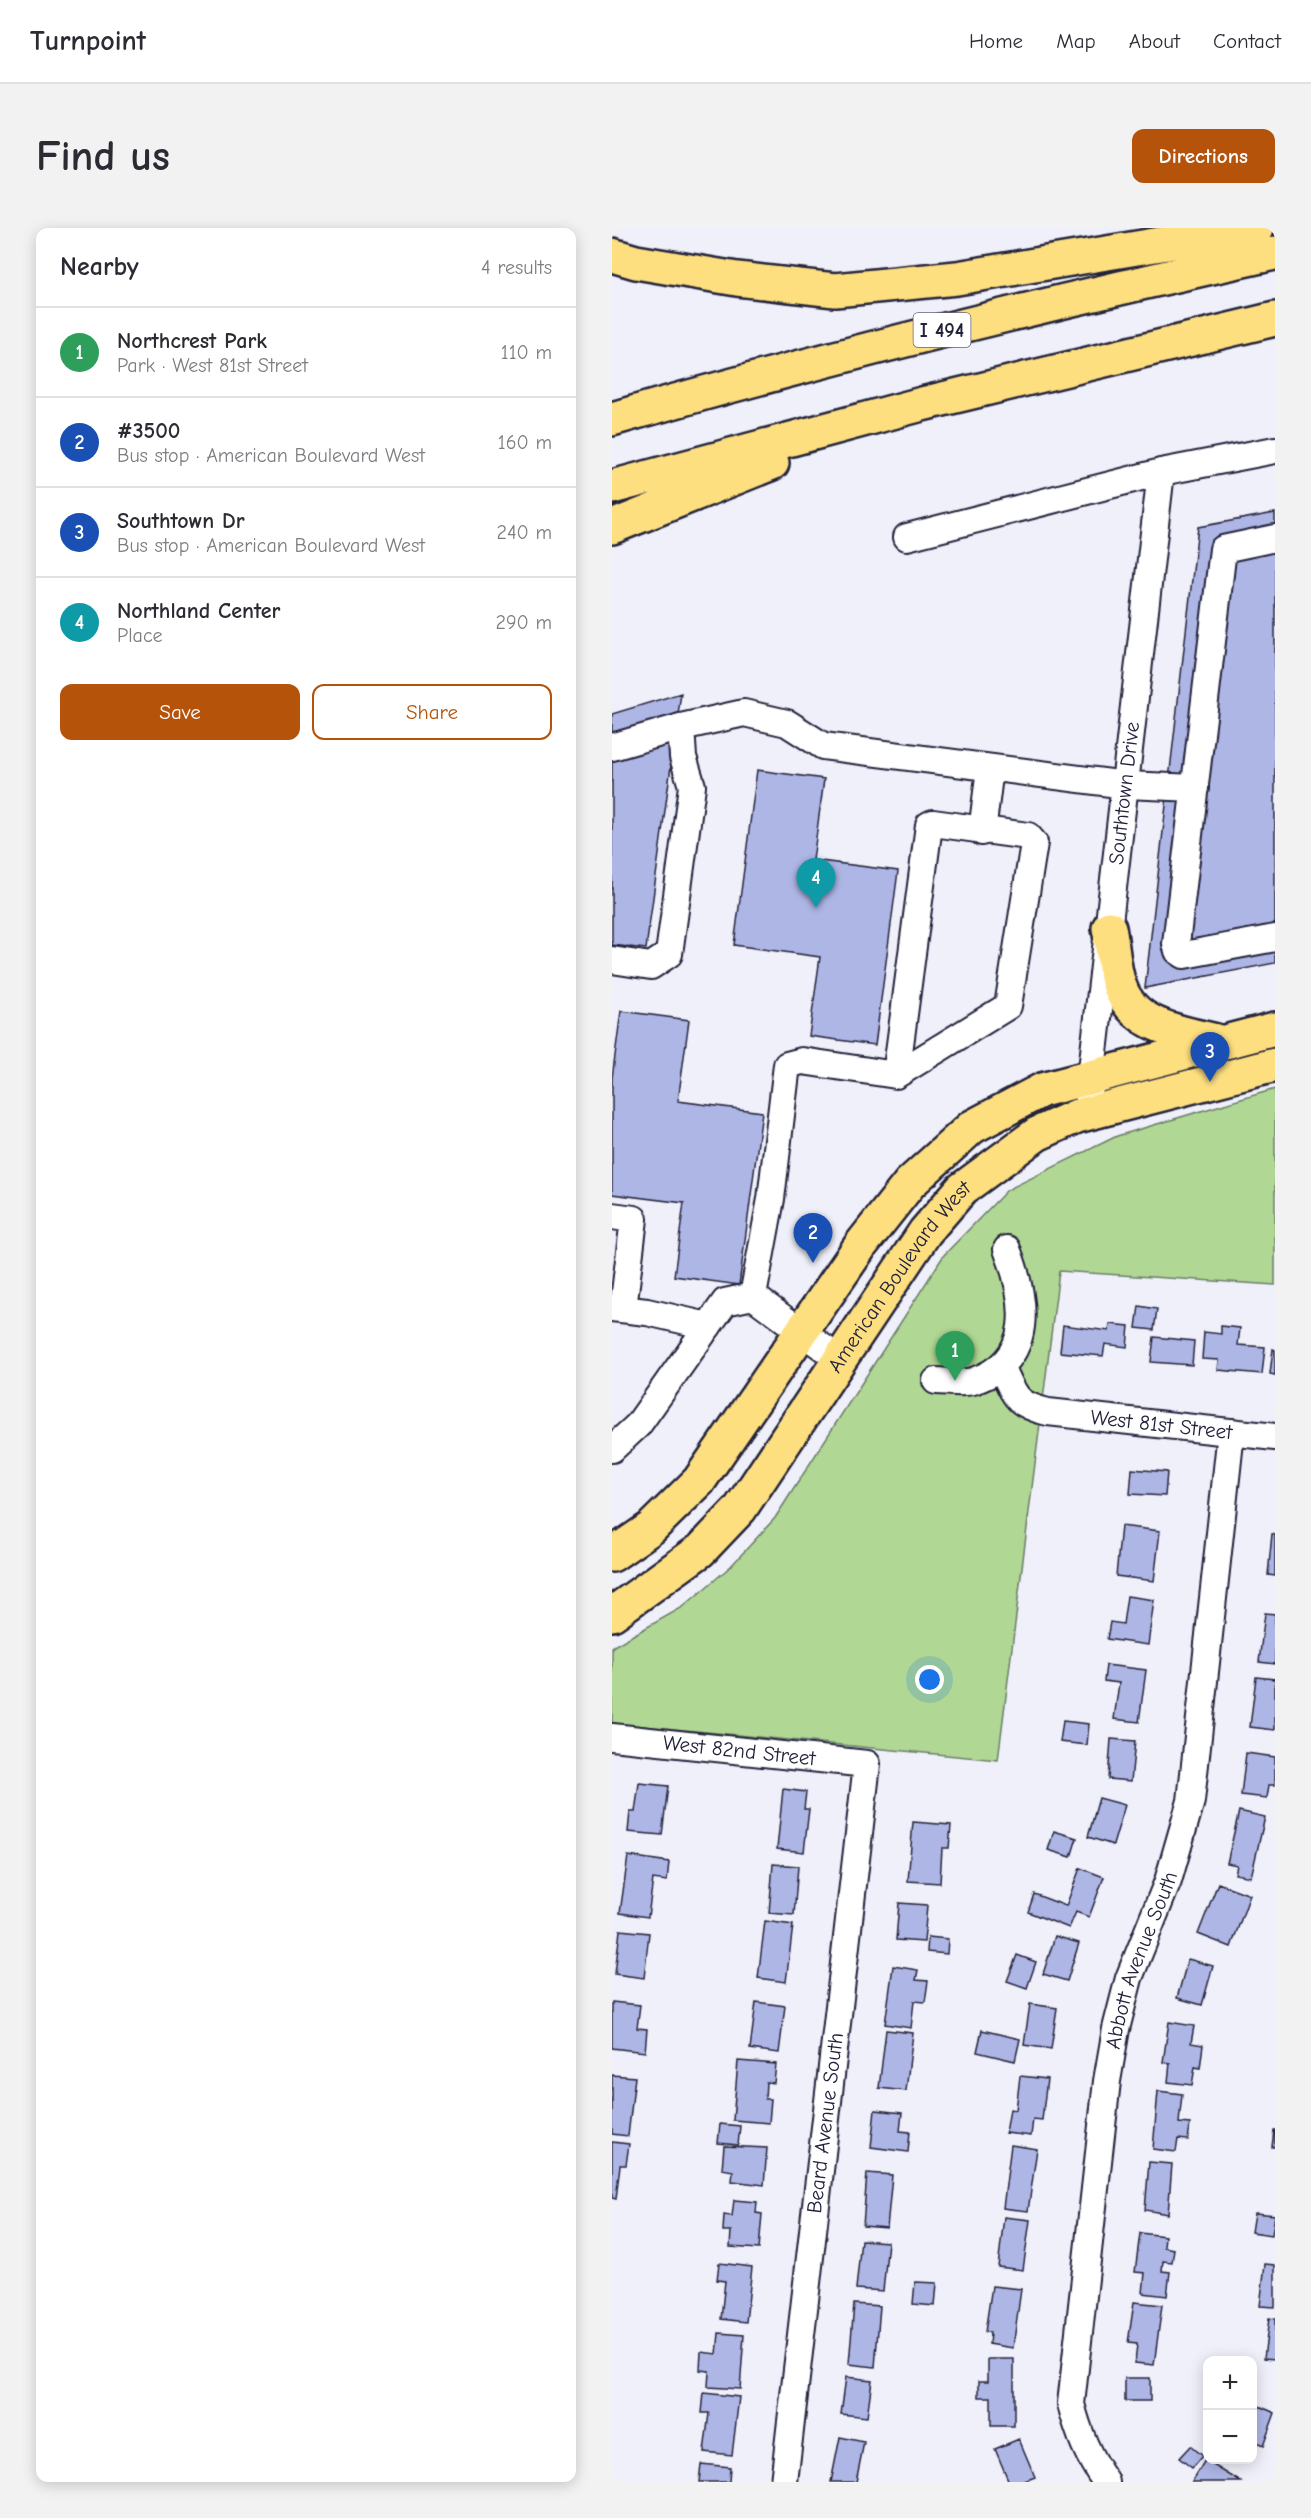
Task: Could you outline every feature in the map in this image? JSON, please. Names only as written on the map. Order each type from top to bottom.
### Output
[{"type":"main road","points":[[612,255],[737,279],[835,290],[957,278],[1257,228]]},
{"type":"main road","name":"I 494","points":[[612,419],[920,335],[1275,253]]},
{"type":"main road","points":[[612,487],[922,404],[1275,319]]},
{"type":"main road","points":[[612,527],[922,404]]},
{"type":"main road","points":[[1109,928],[1120,988],[1136,1014],[1167,1029],[1221,1042]]},
{"type":"main road","points":[[612,1555],[651,1528],[699,1480],[861,1245],[910,1183],[972,1127],[1042,1090],[1091,1075],[1275,1029]]},
{"type":"main road","name":"American Boulevard West","points":[[612,1614],[701,1551],[740,1509],[925,1232],[962,1189],[1036,1134],[1087,1113],[1275,1065]]},
{"type":"street","points":[[907,537],[1161,472],[1275,450]]},
{"type":"street","name":"Southtown Drive","points":[[1087,1113],[1161,472]]},
{"type":"street","points":[[1275,538],[1223,549],[1176,944],[1178,951],[1184,955],[1275,938]]},
{"type":"street","points":[[612,747],[681,727],[744,713],[787,723],[823,746],[1126,785],[1195,789]]},
{"type":"street","points":[[612,960],[651,966],[669,954],[692,786],[683,757],[681,727]]},
{"type":"street","points":[[982,832],[990,768]]},
{"type":"street","points":[[753,1296],[771,1199],[787,1065],[802,1061],[896,1075],[1008,1006],[1034,843],[1028,836],[982,832],[933,823],[927,830],[896,1075]]},
{"type":"street","points":[[612,1216],[634,1220],[617,1309],[647,1312],[708,1326]]},
{"type":"street","points":[[936,1381],[972,1381],[1001,1366],[1021,1336],[1023,1294],[1007,1249]]},
{"type":"street","points":[[612,1449],[638,1425],[725,1302],[753,1296],[840,1360]]},
{"type":"street","name":"West 81st Street","points":[[1001,1366],[1016,1397],[1027,1407],[1048,1412],[1275,1437]]},
{"type":"street","name":"Abbott Avenue South","points":[[1106,2482],[1089,2458],[1078,2433],[1071,2404],[1107,2081],[1116,2030],[1129,1978],[1168,1881],[1191,1801],[1231,1432]]},
{"type":"street","name":"West 82nd Street","points":[[612,1737],[867,1764]]},
{"type":"street","name":"Beard Avenue South","points":[[784,2482],[867,1764]]},
{"type":"green space","points":[[1275,1089],[1275,1285],[1059,1271],[998,1760],[612,1723],[612,1647],[683,1607],[731,1566],[775,1518],[944,1255],[1007,1190],[1117,1136]]},
{"type":"building","points":[[1275,513],[1275,963],[1145,988],[1198,527]]},
{"type":"building","points":[[681,693],[646,949],[612,945],[612,714]]},
{"type":"building","points":[[757,770],[824,779],[813,860],[898,871],[875,1045],[809,1036],[820,957],[734,945]]},
{"type":"building","points":[[621,1011],[689,1020],[678,1101],[762,1112],[739,1285],[674,1276],[684,1203],[612,1194],[612,1078]]},
{"type":"building","points":[[1139,1306],[1157,1309],[1154,1330],[1136,1328]]},
{"type":"building","points":[[1110,1324],[1129,1326],[1127,1347],[1105,1344],[1103,1356],[1060,1352],[1063,1325],[1109,1331]]},
{"type":"building","points":[[1221,1326],[1240,1328],[1238,1345],[1265,1347],[1262,1374],[1218,1370],[1219,1360],[1202,1359],[1204,1332],[1221,1334]]},
{"type":"building","points":[[1154,1337],[1194,1341],[1192,1365],[1151,1362]]},
{"type":"building","points":[[1273,1349],[1275,1350],[1275,1375],[1270,1374]]},
{"type":"building","points":[[1132,1469],[1167,1472],[1165,1496],[1130,1494]]},
{"type":"building","points":[[1121,1526],[1160,1531],[1154,1581],[1116,1576]]},
{"type":"building","points":[[1272,1534],[1275,1535],[1275,1576],[1268,1575]]},
{"type":"building","points":[[1127,1596],[1154,1600],[1148,1645],[1107,1639],[1110,1622],[1123,1624]]},
{"type":"building","points":[[1265,1613],[1275,1614],[1275,1664],[1259,1662]]},
{"type":"building","points":[[1106,1665],[1146,1670],[1139,1722],[1114,1719],[1119,1683],[1104,1681]]},
{"type":"building","points":[[1256,1677],[1275,1679],[1275,1730],[1250,1727]]},
{"type":"building","points":[[1063,1721],[1089,1724],[1087,1745],[1060,1742]]},
{"type":"building","points":[[1111,1739],[1135,1741],[1131,1781],[1108,1779]]},
{"type":"building","points":[[1246,1753],[1275,1757],[1275,1785],[1269,1785],[1267,1798],[1241,1795]]},
{"type":"building","points":[[639,1783],[668,1786],[662,1835],[628,1832],[630,1812],[635,1812]]},
{"type":"building","points":[[783,1789],[806,1792],[804,1809],[809,1809],[804,1852],[777,1849]]},
{"type":"building","points":[[1099,1798],[1125,1805],[1113,1845],[1088,1837]]},
{"type":"building","points":[[1239,1811],[1265,1817],[1251,1877],[1235,1874],[1237,1865],[1227,1863]]},
{"type":"building","points":[[913,1822],[951,1825],[949,1848],[942,1848],[940,1883],[908,1881]]},
{"type":"building","points":[[1054,1831],[1077,1838],[1071,1857],[1048,1850]]},
{"type":"building","points":[[628,1856],[669,1862],[667,1881],[653,1879],[648,1917],[620,1913]]},
{"type":"building","points":[[773,1864],[798,1866],[794,1915],[769,1913]]},
{"type":"building","points":[[1080,1868],[1104,1877],[1089,1917],[1076,1912],[1069,1928],[1028,1912],[1034,1894],[1066,1906]]},
{"type":"building","points":[[1218,1883],[1250,1895],[1231,1947],[1198,1934]]},
{"type":"building","points":[[899,1903],[927,1905],[924,1942],[896,1940]]},
{"type":"building","points":[[765,1921],[793,1925],[786,1982],[758,1978]]},
{"type":"building","points":[[620,1930],[649,1933],[644,1978],[615,1974]]},
{"type":"building","points":[[1055,1936],[1079,1943],[1067,1981],[1043,1974]]},
{"type":"building","points":[[928,1937],[948,1939],[947,1954],[927,1952]]},
{"type":"building","points":[[1017,1955],[1036,1962],[1027,1988],[1007,1981]]},
{"type":"building","points":[[1188,1959],[1213,1966],[1202,2005],[1177,1998]]},
{"type":"building","points":[[893,1966],[918,1970],[916,1980],[928,1981],[925,2002],[914,2001],[911,2028],[885,2024]]},
{"type":"building","points":[[612,2002],[640,2005],[637,2028],[647,2029],[645,2052],[612,2048]]},
{"type":"building","points":[[756,2002],[785,2006],[779,2053],[750,2049]]},
{"type":"building","points":[[1030,2004],[1057,2008],[1051,2049],[1024,2045]]},
{"type":"building","points":[[1169,2022],[1194,2026],[1191,2043],[1203,2045],[1200,2068],[1195,2067],[1192,2085],[1168,2082],[1170,2063],[1163,2062]]},
{"type":"building","points":[[886,2030],[913,2033],[906,2091],[879,2088]]},
{"type":"building","points":[[982,2030],[1020,2039],[1015,2061],[977,2052]]},
{"type":"building","points":[[738,2061],[776,2064],[774,2083],[766,2082],[765,2099],[771,2099],[769,2123],[733,2120]]},
{"type":"building","points":[[612,2075],[635,2077],[628,2136],[612,2134]]},
{"type":"building","points":[[1020,2076],[1047,2079],[1042,2120],[1033,2119],[1031,2136],[1006,2133],[1010,2109],[1016,2110]]},
{"type":"building","points":[[1158,2091],[1182,2094],[1179,2123],[1190,2124],[1188,2140],[1178,2139],[1176,2152],[1153,2149]]},
{"type":"building","points":[[875,2110],[902,2113],[900,2131],[910,2132],[908,2152],[871,2147]]},
{"type":"building","points":[[720,2124],[740,2126],[738,2145],[718,2143]]},
{"type":"building","points":[[1274,2130],[1275,2147],[1272,2147]]},
{"type":"building","points":[[612,2142],[629,2144],[626,2165],[620,2165],[616,2199],[612,2198]]},
{"type":"building","points":[[1011,2145],[1037,2149],[1028,2211],[1003,2208]]},
{"type":"building","points":[[724,2146],[767,2148],[764,2185],[732,2181],[733,2171],[722,2169]]},
{"type":"building","points":[[1149,2162],[1172,2164],[1168,2214],[1145,2210]]},
{"type":"building","points":[[867,2173],[892,2175],[887,2228],[863,2226]]},
{"type":"building","points":[[734,2200],[757,2202],[756,2213],[762,2214],[759,2249],[730,2247],[731,2231],[723,2231],[724,2215],[732,2216]]},
{"type":"building","points":[[1255,2213],[1275,2215],[1272,2235],[1252,2232]]},
{"type":"building","points":[[1004,2217],[1030,2220],[1023,2270],[998,2267]]},
{"type":"building","points":[[1140,2233],[1165,2236],[1164,2247],[1174,2249],[1172,2262],[1163,2261],[1162,2271],[1170,2272],[1167,2296],[1143,2293],[1145,2273],[1135,2272]]},
{"type":"building","points":[[861,2240],[888,2242],[883,2291],[856,2289]]},
{"type":"building","points":[[719,2263],[752,2267],[746,2322],[721,2319],[725,2281],[717,2280]]},
{"type":"building","points":[[1265,2264],[1275,2265],[1275,2307],[1260,2306]]},
{"type":"building","points":[[915,2282],[937,2283],[935,2306],[913,2304]]},
{"type":"building","points":[[992,2286],[1021,2289],[1013,2348],[989,2344],[990,2333],[985,2332]]},
{"type":"building","points":[[1134,2302],[1162,2305],[1154,2365],[1135,2363],[1137,2344],[1128,2343]]},
{"type":"building","points":[[854,2304],[880,2306],[875,2367],[849,2364]]},
{"type":"building","points":[[1269,2318],[1275,2319],[1275,2359],[1264,2358]]},
{"type":"building","points":[[719,2333],[744,2335],[740,2389],[708,2387],[709,2371],[700,2370],[701,2352],[717,2354]]},
{"type":"building","points":[[988,2359],[1014,2359],[1014,2426],[991,2426],[991,2397],[979,2397],[979,2381],[988,2381]]},
{"type":"building","points":[[846,2377],[872,2380],[867,2417],[841,2414]]},
{"type":"building","points":[[1125,2378],[1150,2378],[1150,2401],[1125,2401]]},
{"type":"building","points":[[704,2393],[739,2397],[732,2455],[704,2452],[709,2413],[702,2413]]},
{"type":"building","points":[[1257,2405],[1275,2413],[1263,2446],[1257,2443]]},
{"type":"building","points":[[840,2437],[864,2442],[856,2482],[831,2482]]},
{"type":"building","points":[[1019,2439],[1035,2477],[1022,2482],[1009,2482],[995,2449]]},
{"type":"building","points":[[1190,2446],[1202,2456],[1192,2468],[1179,2458]]},
{"type":"building","points":[[1203,2463],[1212,2464],[1241,2482],[1192,2482]]},
{"type":"building","points":[[701,2464],[730,2467],[729,2482],[699,2482]]},
{"type":"place","name":"Northland Center","points":[[816,908]]},
{"type":"place","name":"Southtown Dr","points":[[1210,1082]]},
{"type":"place","name":"#3500","points":[[813,1263]]},
{"type":"place","name":"Northcrest Park","points":[[955,1381]]}]
